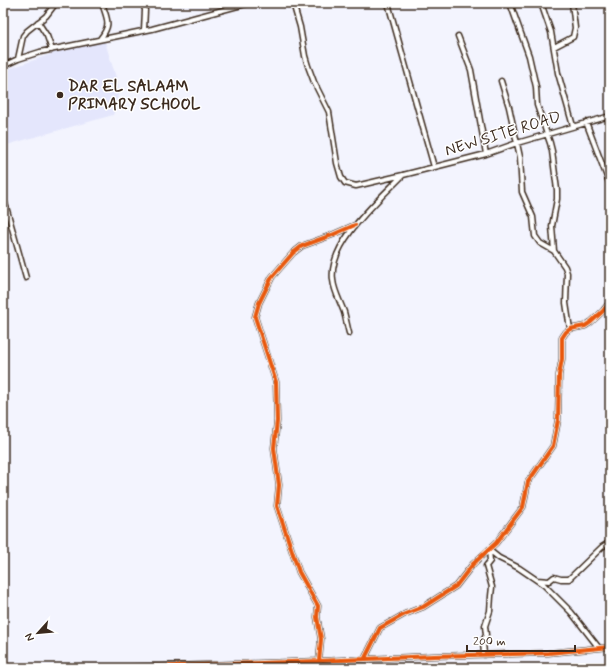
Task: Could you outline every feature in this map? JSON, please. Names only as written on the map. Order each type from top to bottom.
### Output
[{"type":"street","points":[[18,58],[23,36],[46,16],[56,3]]},
{"type":"street","points":[[100,39],[108,26],[102,3]]},
{"type":"street","points":[[144,3],[144,30]]},
{"type":"street","points":[[3,66],[18,58],[144,30],[246,3]]},
{"type":"street","name":"NEW SITE ROAD","points":[[292,3],[300,27],[308,66],[314,82],[330,112],[333,144],[341,177],[345,183],[356,186],[403,175],[486,154],[517,143],[610,116]]},
{"type":"street","points":[[388,3],[434,167]]},
{"type":"street","points":[[510,3],[529,56],[536,87],[537,105],[552,151],[557,190],[557,199],[552,226],[554,251]]},
{"type":"street","points":[[541,3],[551,32],[558,73],[573,126]]},
{"type":"street","points":[[554,47],[573,37],[575,28],[572,3]]},
{"type":"street","points":[[38,22],[47,36],[52,50]]},
{"type":"street","points":[[458,36],[470,70],[486,154]]},
{"type":"street","points":[[501,81],[509,107],[517,143],[521,165],[520,180],[522,192],[533,217],[535,236],[540,243],[554,251],[562,261],[567,274],[566,303],[570,329]]},
{"type":"street","points":[[586,122],[610,185]]},
{"type":"street","points":[[349,333],[344,312],[338,299],[333,280],[333,263],[355,225],[403,175]]},
{"type":"street","points":[[3,196],[26,278]]},
{"type":"street","points":[[319,661],[321,639],[317,617],[318,606],[300,572],[277,506],[279,485],[274,448],[277,421],[276,382],[255,317],[259,303],[272,277],[293,253],[302,246],[355,225]]},
{"type":"street","points":[[365,658],[380,628],[398,617],[423,607],[456,586],[473,564],[489,550],[523,507],[528,482],[553,446],[558,420],[558,375],[562,359],[561,342],[564,335],[570,329],[585,326],[603,311],[610,302]]},
{"type":"street","points":[[536,580],[549,581],[554,577],[561,580],[569,579],[602,547],[610,542]]},
{"type":"street","points":[[489,550],[499,558],[519,568],[544,585],[571,612],[598,648]]},
{"type":"street","points":[[484,654],[483,641],[486,635],[485,626],[490,611],[492,596],[492,586],[486,566],[490,561],[489,550]]},
{"type":"street","points":[[89,668],[548,653],[610,647]]},
{"type":"shaded area","name":"DAR EL SALAAM PRIMARY SCHOOL","points":[[105,42],[119,87],[113,115],[3,146],[3,71],[60,51]]},
{"type":"cycle path","points":[[319,661],[321,639],[317,617],[318,606],[299,572],[277,506],[279,485],[274,448],[277,421],[276,382],[255,317],[259,303],[272,277],[293,253],[302,246],[355,225]]},
{"type":"cycle path","points":[[365,658],[380,628],[405,614],[423,607],[456,586],[473,564],[496,543],[523,507],[528,482],[553,446],[558,420],[562,338],[570,329],[585,326],[591,322],[610,302]]},
{"type":"cycle path","points":[[116,668],[548,653],[610,647]]},
{"type":"place","name":"DAR EL SALAAM PRIMARY SCHOOL","points":[[60,95]]}]
